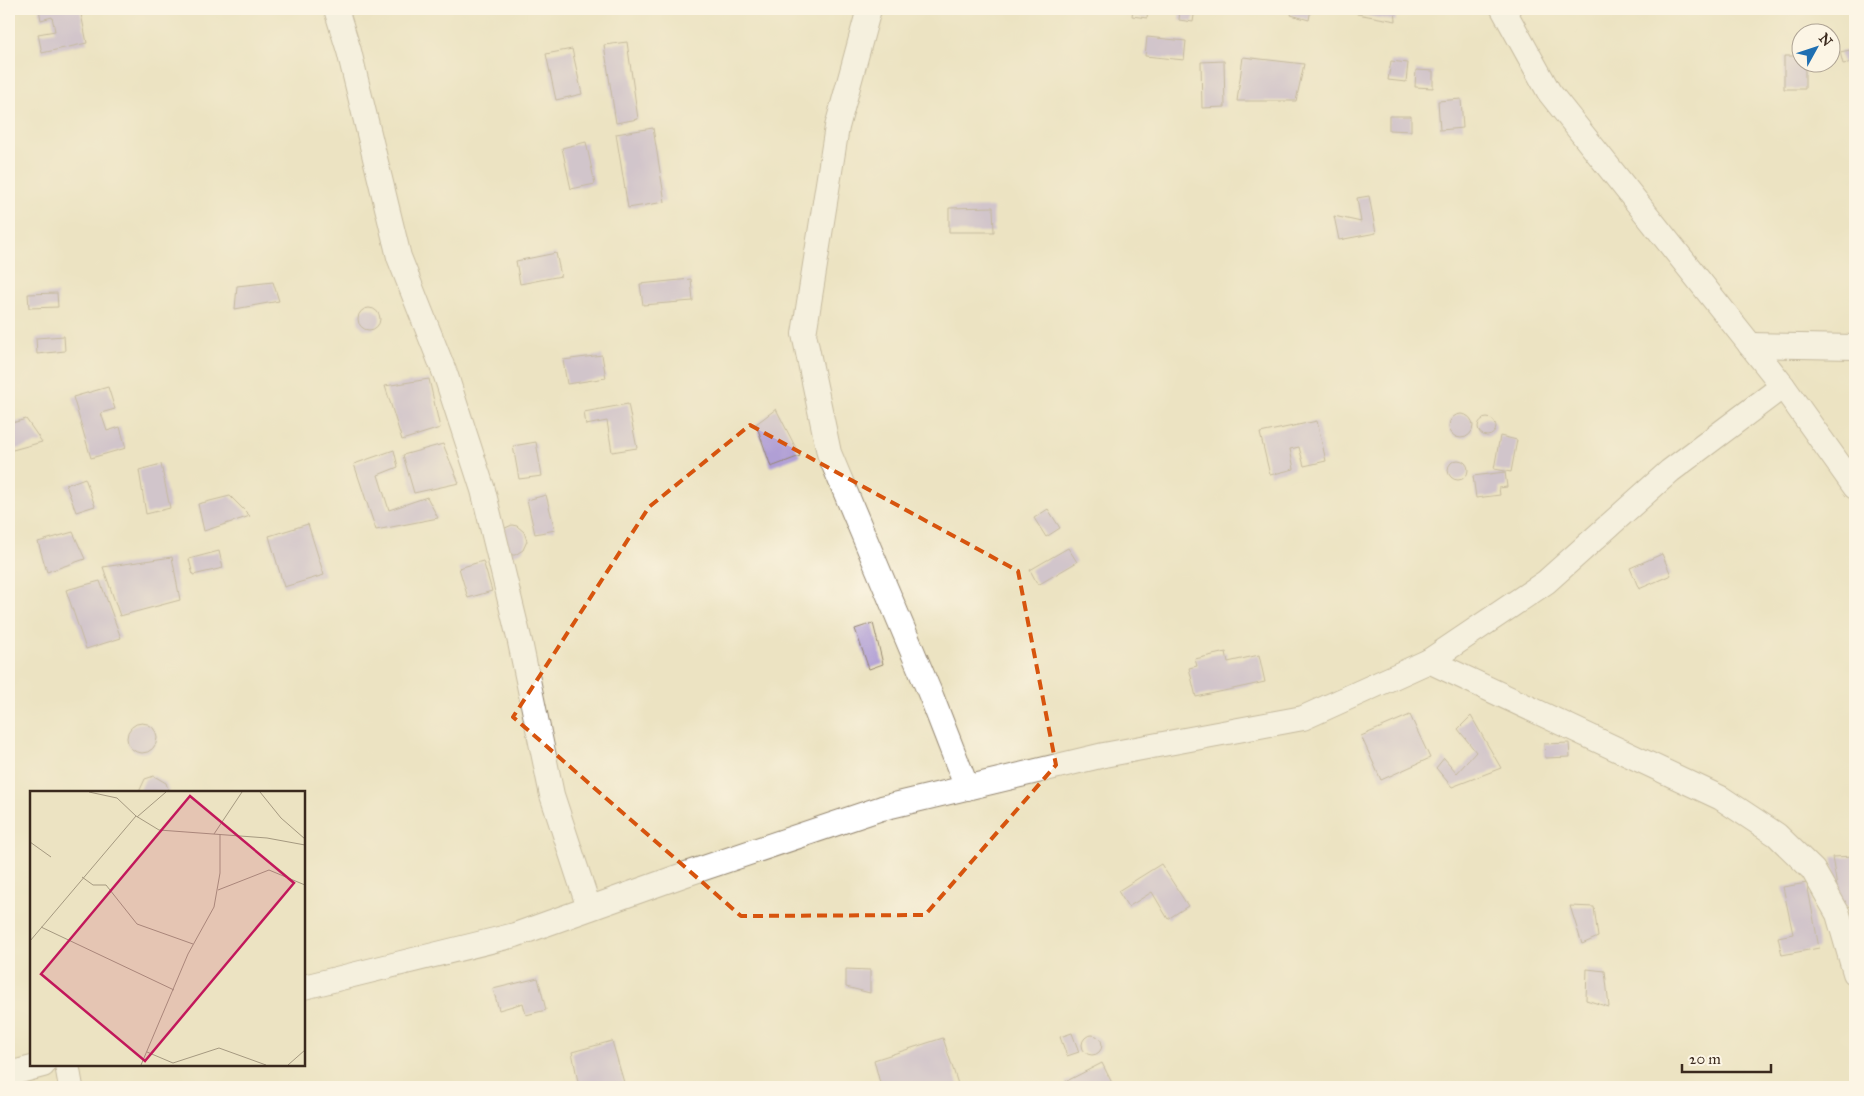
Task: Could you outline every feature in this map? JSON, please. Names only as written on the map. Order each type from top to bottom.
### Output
[{"type":"street","points":[[336,9],[349,51],[399,257],[446,376],[483,490],[520,642],[552,795],[589,908]]},
{"type":"street","points":[[869,9],[837,127],[804,334],[829,453],[968,788]]},
{"type":"street","points":[[1503,9],[1549,92],[1783,386],[1855,487]]},
{"type":"street","points":[[1750,345],[1855,348]]},
{"type":"street","points":[[305,987],[515,935],[882,808],[1104,755],[1303,718],[1429,661],[1546,582],[1670,471],[1783,386]]},
{"type":"street","points":[[1429,661],[1721,798],[1777,835],[1813,870],[1838,914],[1855,974]]},
{"type":"street","points":[[9,1074],[39,1066]]},
{"type":"street","points":[[67,1066],[72,1087]]},
{"type":"highlighted area","points":[[750,425],[1018,571],[1056,765],[925,915],[741,916],[513,717],[649,507]]},
{"type":"building","points":[[39,9],[80,9],[87,43],[42,53],[38,34],[55,31],[52,17],[41,20]]},
{"type":"building","points":[[1133,9],[1148,9],[1147,18],[1132,16]]},
{"type":"building","points":[[1180,9],[1195,9],[1193,22],[1179,20]]},
{"type":"building","points":[[1293,9],[1311,9],[1309,20],[1291,15]]},
{"type":"building","points":[[1357,9],[1395,9],[1396,21],[1357,14]]},
{"type":"building","points":[[1147,37],[1186,41],[1184,60],[1145,56]]},
{"type":"building","points":[[627,42],[638,119],[616,123],[604,45]]},
{"type":"building","points":[[572,49],[582,94],[556,100],[546,54]]},
{"type":"building","points":[[1850,50],[1853,62],[1843,64],[1842,52]]},
{"type":"building","points":[[1784,56],[1792,56],[1792,72],[1805,72],[1805,89],[1784,89]]},
{"type":"building","points":[[1243,57],[1304,64],[1296,101],[1237,101]]},
{"type":"building","points":[[1224,61],[1225,107],[1202,108],[1201,62]]},
{"type":"building","points":[[1391,61],[1408,63],[1406,82],[1388,80]]},
{"type":"building","points":[[1416,70],[1433,71],[1433,88],[1415,87]]},
{"type":"building","points":[[1461,99],[1463,128],[1440,130],[1438,101]]},
{"type":"building","points":[[1389,116],[1411,116],[1411,131],[1389,130]]},
{"type":"building","points":[[653,128],[665,202],[628,208],[616,134]]},
{"type":"building","points":[[586,142],[595,184],[571,189],[562,148]]},
{"type":"building","points":[[1369,196],[1376,233],[1339,240],[1334,216],[1361,222],[1357,198]]},
{"type":"building","points":[[993,207],[994,232],[949,232],[949,208]]},
{"type":"building","points":[[556,253],[561,276],[520,284],[516,261]]},
{"type":"building","points":[[691,279],[693,301],[643,305],[640,284]]},
{"type":"building","points":[[273,282],[279,301],[235,309],[237,286]]},
{"type":"building","points":[[57,293],[58,307],[29,308],[28,294]]},
{"type":"building","points":[[369,308],[377,311],[380,319],[377,327],[369,330],[361,327],[358,319],[361,311]]},
{"type":"building","points":[[64,336],[65,351],[37,354],[36,338]]},
{"type":"building","points":[[602,355],[606,378],[567,384],[563,360]]},
{"type":"building","points":[[429,379],[440,428],[402,440],[385,386]]},
{"type":"building","points":[[108,387],[115,409],[101,413],[107,431],[120,427],[126,448],[91,458],[73,397]]},
{"type":"building","points":[[628,404],[637,448],[612,452],[607,421],[586,425],[584,412]]},
{"type":"building","points":[[776,409],[800,456],[771,467],[756,424]]},
{"type":"building","points":[[1461,414],[1466,415],[1472,421],[1472,431],[1466,437],[1461,438],[1456,437],[1450,431],[1449,426],[1450,421],[1456,415]]},
{"type":"building","points":[[1487,418],[1493,421],[1496,427],[1493,433],[1487,436],[1481,433],[1478,427],[1481,421]]},
{"type":"building","points":[[26,419],[42,442],[9,451],[9,424]]},
{"type":"building","points":[[1317,421],[1326,461],[1304,466],[1299,447],[1290,449],[1294,469],[1270,475],[1260,433]]},
{"type":"building","points":[[1500,436],[1517,440],[1511,472],[1494,469]]},
{"type":"building","points":[[536,442],[542,476],[519,479],[513,446]]},
{"type":"building","points":[[443,444],[459,483],[414,493],[403,455]]},
{"type":"building","points":[[394,450],[398,467],[378,475],[389,510],[427,497],[438,518],[376,530],[354,464]]},
{"type":"building","points":[[1458,460],[1465,463],[1468,470],[1465,477],[1458,480],[1451,477],[1448,470],[1451,463]]},
{"type":"building","points":[[161,464],[170,508],[146,514],[139,470]]},
{"type":"building","points":[[1505,472],[1507,487],[1499,488],[1500,495],[1476,498],[1473,476]]},
{"type":"building","points":[[85,478],[95,506],[76,512],[66,485]]},
{"type":"building","points":[[546,495],[555,530],[535,534],[527,500]]},
{"type":"building","points":[[230,496],[250,516],[204,531],[198,504]]},
{"type":"building","points":[[1048,509],[1060,528],[1046,537],[1034,518]]},
{"type":"building","points":[[308,524],[324,575],[284,587],[269,536]]},
{"type":"building","points":[[512,525],[517,526],[524,532],[527,541],[523,550],[515,555],[510,555],[503,529]]},
{"type":"building","points":[[73,532],[85,559],[47,572],[38,542]]},
{"type":"building","points":[[1068,548],[1077,562],[1038,585],[1030,570]]},
{"type":"building","points":[[219,551],[223,568],[193,575],[189,559]]},
{"type":"building","points":[[1662,554],[1671,575],[1639,589],[1630,568]]},
{"type":"building","points":[[172,557],[180,600],[120,616],[103,567]]},
{"type":"building","points":[[483,561],[492,591],[468,598],[459,568]]},
{"type":"building","points":[[100,581],[121,638],[86,649],[66,590]]},
{"type":"building","points":[[873,623],[883,664],[869,669],[855,629]]},
{"type":"building","points":[[1226,652],[1228,662],[1259,655],[1265,682],[1196,697],[1189,668],[1197,666],[1195,659]]},
{"type":"building","points":[[1410,715],[1430,758],[1381,780],[1361,736]]},
{"type":"building","points":[[1471,716],[1501,768],[1452,787],[1436,768],[1444,758],[1457,773],[1476,752],[1458,729]]},
{"type":"building","points":[[142,723],[148,724],[156,732],[156,744],[148,752],[142,753],[136,752],[128,744],[127,738],[128,732],[136,724]]},
{"type":"building","points":[[1569,743],[1570,757],[1545,758],[1544,744]]},
{"type":"building","points":[[154,776],[166,783],[169,791],[139,791],[145,779]]},
{"type":"building","points":[[1855,856],[1855,907],[1840,905],[1832,857]]},
{"type":"building","points":[[1161,864],[1188,906],[1168,919],[1152,892],[1128,907],[1118,891]]},
{"type":"building","points":[[1807,883],[1819,948],[1782,955],[1778,937],[1793,934],[1783,887]]},
{"type":"building","points":[[1570,906],[1594,907],[1598,937],[1582,944]]},
{"type":"building","points":[[846,969],[870,970],[870,993],[846,987]]},
{"type":"building","points":[[1587,969],[1605,971],[1609,1007],[1586,1000]]},
{"type":"building","points":[[538,978],[546,1010],[526,1015],[523,1003],[499,1010],[493,989]]},
{"type":"building","points":[[1072,1033],[1079,1052],[1067,1056],[1060,1037]]},
{"type":"building","points":[[1092,1035],[1099,1038],[1102,1045],[1099,1052],[1092,1055],[1085,1052],[1082,1045],[1085,1038]]},
{"type":"building","points":[[943,1038],[959,1087],[881,1087],[874,1060]]},
{"type":"building","points":[[612,1041],[625,1086],[579,1087],[572,1052]]},
{"type":"building","points":[[1102,1063],[1112,1083],[1104,1087],[1068,1087],[1065,1082]]}]
